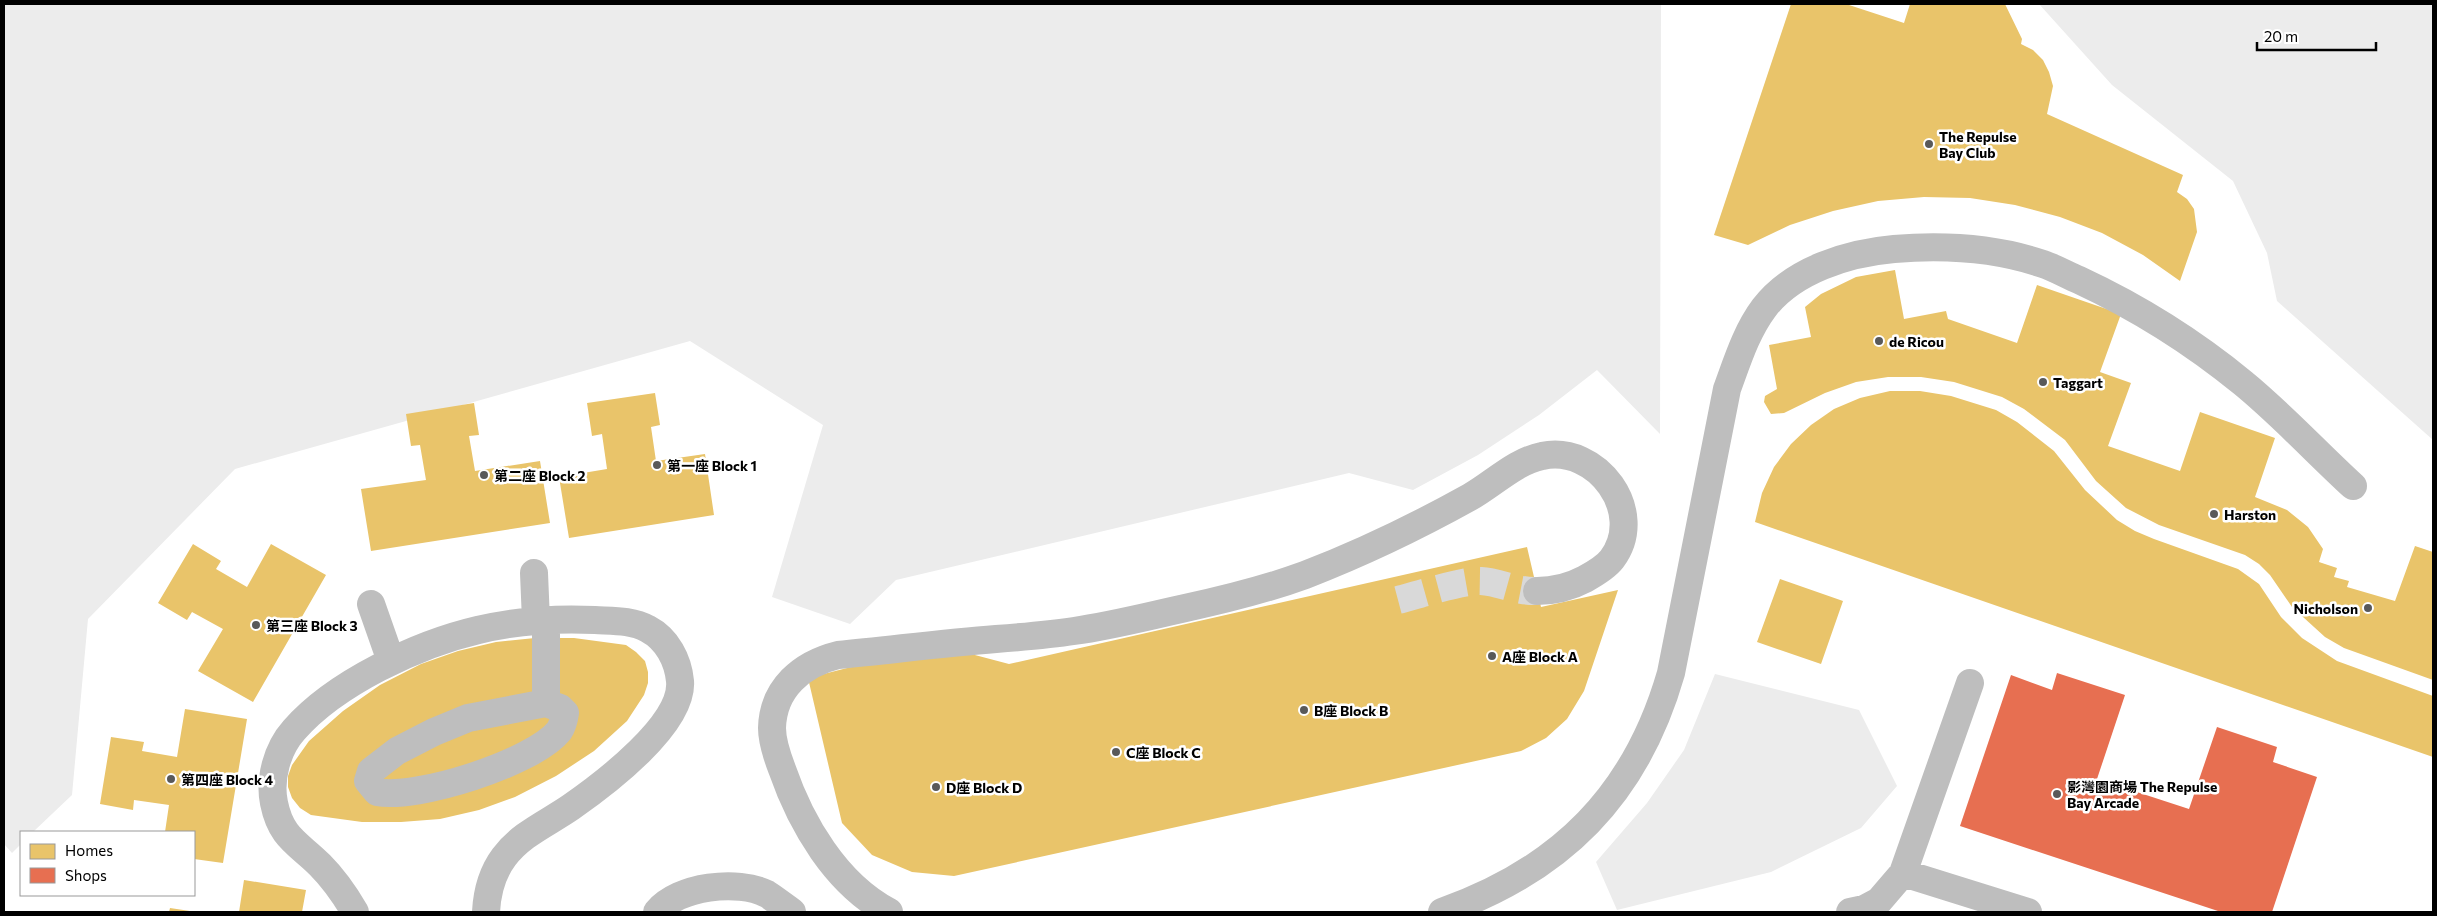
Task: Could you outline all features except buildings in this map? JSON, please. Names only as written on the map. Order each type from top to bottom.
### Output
[{"type":"street","points":[[1442,912],[1510,884],[1543,863],[1572,838],[1600,809],[1625,778],[1646,743],[1661,709],[1671,673],[1727,389],[1743,344],[1764,308],[1793,281],[1829,262],[1877,250],[1929,246],[1993,252],[2044,264],[2099,290],[2167,328],[2243,383],[2353,486]]},
{"type":"street","points":[[889,912],[858,892],[821,847],[787,783],[774,748],[772,728],[775,708],[783,690],[794,676],[807,666],[822,659],[838,655],[1077,631],[1246,595],[1358,554],[1412,528],[1473,495],[1531,458],[1549,454],[1568,455],[1586,461],[1601,472],[1613,486],[1621,504],[1623,523],[1620,542],[1612,559],[1595,574],[1574,584],[1550,591],[1537,591]]},
{"type":"street","points":[[534,573],[541,620],[546,703]]},
{"type":"street","points":[[371,604],[391,661]]},
{"type":"street","points":[[356,912],[331,878],[290,838],[280,821],[274,803],[272,784],[279,756],[292,731],[345,688],[391,661],[432,644],[477,630],[541,620],[569,619],[632,622],[648,629],[661,638],[671,651],[678,667],[681,684],[678,702],[670,718],[622,767],[569,809],[520,840],[504,857],[492,878],[486,912]]},
{"type":"street","points":[[1850,912],[1864,909],[1878,901],[1903,873],[1970,683]]},
{"type":"street","points":[[546,703],[560,708],[565,713],[563,724],[546,742],[526,755],[442,786],[388,794],[377,792],[368,781],[371,771],[397,751],[434,732],[468,718],[546,703]]},
{"type":"street","points":[[1903,873],[2028,912]]},
{"type":"street","points":[[658,912],[681,895],[706,888],[736,886],[766,893],[792,912]]},
{"type":"shaded area","points":[[4,4],[1661,4],[1660,434],[1597,370],[1539,415],[1478,455],[1413,490],[1349,473],[896,580],[850,624],[772,597],[823,425],[690,341],[235,469],[88,619],[72,795],[34,831],[20,831],[20,845],[12,853],[4,844]]},
{"type":"shaded area","points":[[2039,4],[2433,4],[2433,440],[2277,301],[2267,253],[2233,181],[2112,85]]},
{"type":"shaded area","points":[[1715,674],[1859,710],[1897,786],[1861,828],[1771,872],[1617,910],[1596,862],[1647,803],[1684,750]]},
{"type":"tunnel","points":[[1398,600],[1473,581],[1537,591]]},
{"type":"place","name":"The Repulse Bay Club","points":[[1929,144]]},
{"type":"place","name":"de Ricou","points":[[1879,341]]},
{"type":"place","name":"Taggart","points":[[2043,382]]},
{"type":"place","name":"第一座 Block 1","points":[[657,465]]},
{"type":"place","name":"第二座 Block 2","points":[[484,475]]},
{"type":"place","name":"Harston","points":[[2214,514]]},
{"type":"place","name":"Nicholson","points":[[2368,608]]},
{"type":"place","name":"第三座 Block 3","points":[[256,625]]},
{"type":"place","name":"A座 Block A","points":[[1492,656]]},
{"type":"place","name":"B座 Block B","points":[[1304,710]]},
{"type":"place","name":"C座 Block C","points":[[1116,752]]},
{"type":"place","name":"第四座 Block 4","points":[[171,779]]},
{"type":"place","name":"D座 Block D","points":[[936,787]]},
{"type":"place","name":"影灣園商場 The Repulse Bay Arcade","points":[[2057,794]]}]
